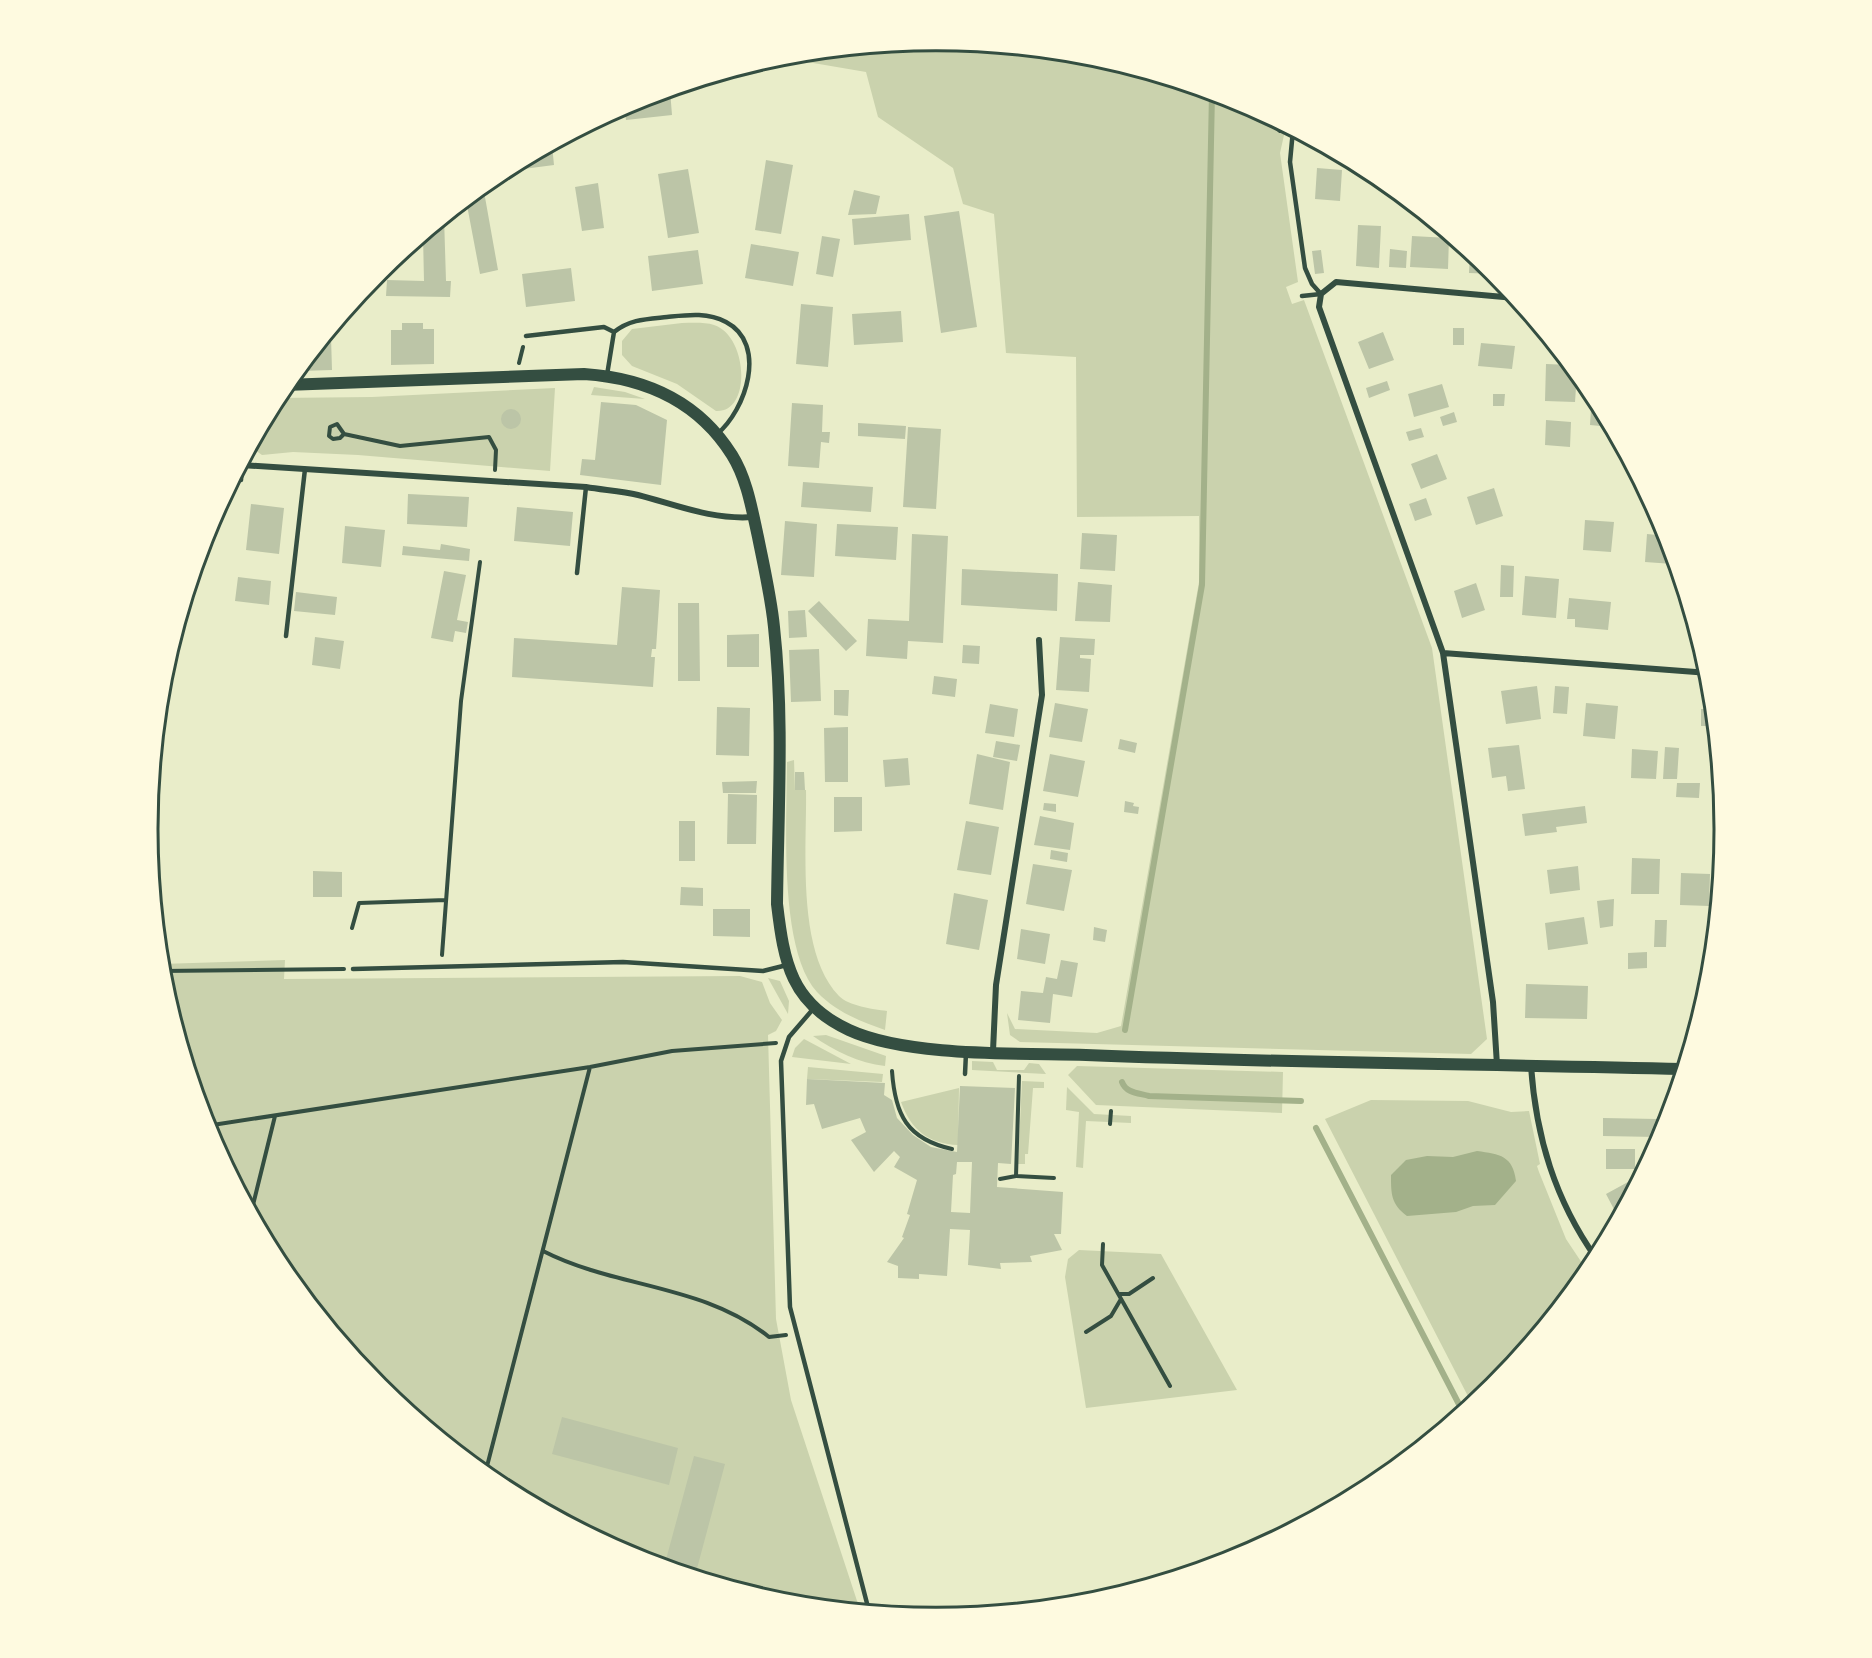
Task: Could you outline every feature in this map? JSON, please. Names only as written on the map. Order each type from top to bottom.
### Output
[{"type":"main road","points":[[298,385],[608,375],[628,378],[672,398],[698,415],[717,434],[734,457],[754,517],[775,637],[777,904],[787,965],[795,985],[814,1008],[849,1030],[868,1037],[921,1047],[993,1052],[1180,1059],[1676,1069]]},
{"type":"street","points":[[1497,1065],[1493,1002],[1443,653],[1319,307],[1321,294],[1336,282],[1503,297]]},
{"type":"street","points":[[248,466],[586,487],[636,495],[728,519],[754,517]]},
{"type":"street","points":[[993,1052],[996,985],[1042,695],[1040,640]]},
{"type":"street","points":[[1443,653],[1698,673]]},
{"type":"street","points":[[1531,1066],[1534,1106],[1546,1159],[1569,1215],[1590,1249]]},
{"type":"lane","points":[[1290,138],[1290,162],[1305,268],[1312,284],[1321,294]]},
{"type":"lane","points":[[1302,296],[1321,294]]},
{"type":"lane","points":[[608,375],[614,332],[626,323],[694,315],[711,316],[728,323],[743,338],[748,351],[747,385],[736,413],[717,434]]},
{"type":"lane","points":[[526,336],[604,327],[614,332]]},
{"type":"lane","points":[[286,636],[305,470]]},
{"type":"lane","points":[[577,573],[586,487]]},
{"type":"lane","points":[[353,969],[623,962],[763,971],[787,965]]},
{"type":"lane","points":[[814,1008],[786,1043],[781,1061],[790,1307],[867,1603]]},
{"type":"lane","points":[[965,1074],[967,1050]]},
{"type":"path","points":[[1285,134],[1290,138]]},
{"type":"path","points":[[519,366],[526,336]]},
{"type":"path","points":[[344,434],[340,438],[333,439],[329,435],[330,427],[337,424],[344,434],[400,446],[489,437],[496,450],[495,482]]},
{"type":"path","points":[[441,968],[461,701],[480,562]]},
{"type":"path","points":[[352,928],[359,903],[446,900]]},
{"type":"path","points":[[171,970],[353,969]]},
{"type":"path","points":[[216,1125],[590,1067],[672,1051],[786,1043]]},
{"type":"path","points":[[488,1464],[590,1067]]},
{"type":"path","points":[[892,1071],[896,1103],[912,1131],[931,1144],[952,1149]]},
{"type":"path","points":[[1016,1176],[1019,1076]]},
{"type":"path","points":[[1110,1124],[1111,1111]]},
{"type":"path","points":[[254,1202],[275,1116]]},
{"type":"path","points":[[1000,1179],[1016,1176],[1054,1178]]},
{"type":"path","points":[[1103,1244],[1102,1265],[1170,1386]]},
{"type":"path","points":[[543,1251],[586,1269],[681,1293],[731,1312],[750,1322],[769,1337],[795,1333]]},
{"type":"path","points":[[1086,1332],[1111,1316],[1120,1297],[1129,1294],[1153,1278]]},
{"type":"shaded area","points":[[936,51],[1038,58],[1088,66],[1186,92],[1234,110],[1284,133],[1280,153],[1298,282],[1286,287],[1292,304],[1304,300],[1432,648],[1487,1039],[1471,1054],[1020,1042],[1010,1035],[1007,1013],[1015,1029],[1097,1033],[1121,1026],[1199,582],[1199,516],[1077,517],[1076,357],[1006,353],[994,214],[963,204],[953,168],[878,117],[866,72],[808,62],[885,53]]},
{"type":"shaded area","points":[[682,323],[714,325],[725,332],[734,343],[741,373],[740,388],[736,400],[728,408],[716,411],[677,384],[632,366],[622,355],[622,341],[632,329]]},
{"type":"shaded area","points":[[594,387],[625,392],[645,399],[591,395]]},
{"type":"shaded area","points":[[555,388],[550,471],[358,455],[293,452],[262,455],[256,451],[288,398],[372,397]]},
{"type":"shaded area","points":[[794,760],[795,790],[806,790],[807,898],[816,953],[825,977],[839,996],[855,1005],[887,1011],[885,1030],[840,1010],[824,999],[805,972],[796,946],[790,915],[786,848],[787,762]]},
{"type":"shaded area","points":[[285,960],[284,979],[740,976],[762,982],[770,1003],[782,1020],[776,1031],[768,1035],[776,1319],[791,1400],[857,1602],[784,1592],[735,1580],[686,1566],[638,1548],[547,1503],[462,1446],[423,1414],[351,1342],[319,1303],[262,1218],[217,1127],[199,1079],[170,964]]},
{"type":"shaded area","points":[[768,978],[780,981],[789,1001],[788,1014]]},
{"type":"shaded area","points":[[826,1035],[886,1056],[885,1066],[847,1056],[813,1036]]},
{"type":"shaded area","points":[[804,1039],[851,1064],[792,1057],[795,1048]]},
{"type":"shaded area","points":[[972,1061],[993,1062],[997,1070],[1024,1070],[1029,1063],[1039,1064],[1046,1074],[972,1070]]},
{"type":"shaded area","points":[[1077,1066],[1283,1072],[1282,1113],[1096,1105],[1068,1075]]},
{"type":"shaded area","points":[[808,1067],[883,1074],[882,1082],[807,1079]]},
{"type":"shaded area","points":[[1022,1081],[1044,1082],[1044,1088],[1033,1088],[1028,1154],[1025,1154],[1025,1164],[1018,1164]]},
{"type":"shaded area","points":[[1067,1087],[1094,1114],[1131,1116],[1131,1123],[1086,1121],[1083,1168],[1076,1167],[1079,1112],[1066,1110]]},
{"type":"shaded area","points":[[959,1088],[958,1145],[938,1142],[922,1134],[910,1120],[901,1102]]},
{"type":"shaded area","points":[[1371,1100],[1468,1101],[1511,1112],[1529,1111],[1540,1164],[1537,1166],[1539,1172],[1566,1239],[1582,1263],[1521,1342],[1468,1396],[1325,1119]]},
{"type":"shaded area","points":[[1477,1151],[1499,1155],[1512,1166],[1516,1181],[1495,1205],[1473,1206],[1456,1212],[1407,1216],[1395,1203],[1391,1175],[1406,1160],[1427,1156],[1453,1157]]},
{"type":"shaded area","points":[[1079,1250],[1161,1254],[1237,1390],[1086,1408],[1065,1277],[1068,1259]]},
{"type":"building","points":[[671,98],[672,115],[626,120],[625,116]]},
{"type":"building","points":[[553,152],[554,165],[525,169]]},
{"type":"building","points":[[766,160],[793,165],[781,234],[755,230]]},
{"type":"building","points":[[1317,168],[1342,170],[1340,201],[1315,199]]},
{"type":"building","points":[[688,169],[699,233],[668,238],[658,174]]},
{"type":"building","points":[[598,183],[604,228],[582,231],[575,187]]},
{"type":"building","points":[[854,190],[880,196],[876,214],[848,215]]},
{"type":"building","points":[[485,196],[498,270],[480,274],[468,208]]},
{"type":"building","points":[[959,211],[977,327],[941,333],[924,216]]},
{"type":"building","points":[[909,214],[911,240],[854,245],[852,219]]},
{"type":"building","points":[[1358,225],[1381,226],[1379,268],[1356,266]]},
{"type":"building","points":[[444,227],[446,281],[451,281],[450,297],[386,296],[387,280],[424,281],[423,244]]},
{"type":"building","points":[[822,236],[840,239],[833,277],[816,274]]},
{"type":"building","points":[[1412,236],[1441,238],[1449,244],[1448,269],[1410,267]]},
{"type":"building","points":[[751,244],[799,252],[793,286],[745,278]]},
{"type":"building","points":[[1390,249],[1407,251],[1406,268],[1389,267]]},
{"type":"building","points":[[698,250],[703,284],[652,291],[648,256]]},
{"type":"building","points":[[1321,250],[1324,273],[1315,274],[1312,251]]},
{"type":"building","points":[[1469,263],[1480,273],[1469,273]]},
{"type":"building","points":[[571,268],[575,301],[526,307],[522,274]]},
{"type":"building","points":[[801,304],[833,307],[828,367],[796,364]]},
{"type":"building","points":[[901,311],[903,342],[854,345],[852,314]]},
{"type":"building","points":[[402,323],[423,323],[423,329],[434,329],[434,364],[391,365],[391,330],[402,330]]},
{"type":"building","points":[[1453,328],[1464,328],[1464,345],[1453,345]]},
{"type":"building","points":[[1383,332],[1394,360],[1369,369],[1358,342]]},
{"type":"building","points":[[331,340],[332,370],[308,371]]},
{"type":"building","points":[[1481,343],[1515,346],[1512,369],[1478,366]]},
{"type":"building","points":[[1546,364],[1560,365],[1576,387],[1575,402],[1545,401]]},
{"type":"building","points":[[1387,381],[1390,390],[1369,398],[1366,388]]},
{"type":"building","points":[[1442,384],[1449,407],[1414,417],[1408,394]]},
{"type":"building","points":[[1493,394],[1505,394],[1504,406],[1493,406]]},
{"type":"building","points":[[601,402],[636,405],[667,420],[661,485],[580,475],[582,459],[595,460]]},
{"type":"building","points":[[792,403],[823,405],[822,432],[830,432],[829,443],[821,442],[819,468],[788,466]]},
{"type":"building","points":[[511,409],[518,412],[521,419],[518,426],[511,429],[504,426],[501,419],[504,412]]},
{"type":"building","points":[[1591,410],[1601,426],[1590,425]]},
{"type":"building","points":[[1454,412],[1457,422],[1443,426],[1440,417]]},
{"type":"building","points":[[1546,420],[1571,422],[1570,447],[1545,445]]},
{"type":"building","points":[[858,423],[906,426],[905,439],[858,436]]},
{"type":"building","points":[[908,427],[941,429],[936,509],[903,507]]},
{"type":"building","points":[[1421,428],[1424,437],[1409,441],[1406,432]]},
{"type":"building","points":[[1437,454],[1447,479],[1421,489],[1411,464]]},
{"type":"building","points":[[803,482],[873,487],[871,512],[801,507]]},
{"type":"building","points":[[1494,488],[1503,516],[1476,525],[1467,497]]},
{"type":"building","points":[[408,494],[469,497],[467,527],[407,524]]},
{"type":"building","points":[[1426,498],[1432,515],[1415,521],[1409,504]]},
{"type":"building","points":[[251,504],[284,508],[279,554],[246,550]]},
{"type":"building","points":[[517,507],[573,512],[570,546],[514,541]]},
{"type":"building","points":[[1585,520],[1614,522],[1611,552],[1583,550]]},
{"type":"building","points":[[785,521],[817,524],[814,577],[781,575]]},
{"type":"building","points":[[837,524],[898,527],[896,560],[835,556]]},
{"type":"building","points":[[345,526],[385,530],[381,567],[342,563]]},
{"type":"building","points":[[1082,533],[1117,535],[1115,571],[1080,569]]},
{"type":"building","points":[[912,534],[948,536],[943,643],[908,641],[907,659],[866,656],[868,619],[909,621]]},
{"type":"building","points":[[1647,534],[1656,535],[1667,564],[1645,562]]},
{"type":"building","points":[[441,544],[470,549],[469,561],[402,555],[403,546],[440,550]]},
{"type":"building","points":[[1501,565],[1514,566],[1513,597],[1500,597]]},
{"type":"building","points":[[962,569],[1058,574],[1057,611],[961,605]]},
{"type":"building","points":[[444,571],[466,575],[457,620],[468,622],[466,633],[455,631],[453,642],[431,638]]},
{"type":"building","points":[[1525,576],[1559,579],[1556,618],[1522,615]]},
{"type":"building","points":[[238,577],[271,581],[269,605],[235,601]]},
{"type":"building","points":[[1078,582],[1112,585],[1110,622],[1075,621]]},
{"type":"building","points":[[1476,583],[1485,610],[1462,618],[1454,591]]},
{"type":"building","points":[[622,587],[660,590],[656,649],[652,649],[651,657],[655,657],[653,687],[512,677],[514,638],[617,645]]},
{"type":"building","points":[[296,592],[337,597],[335,615],[294,611]]},
{"type":"building","points":[[1569,598],[1611,602],[1608,630],[1575,627],[1575,619],[1567,619]]},
{"type":"building","points":[[819,601],[857,641],[846,651],[808,611]]},
{"type":"building","points":[[678,603],[699,603],[700,681],[678,681]]},
{"type":"building","points":[[805,610],[807,637],[789,638],[788,611]]},
{"type":"building","points":[[759,634],[759,667],[727,667],[727,635]]},
{"type":"building","points":[[315,637],[344,641],[340,669],[312,665]]},
{"type":"building","points":[[1060,637],[1095,639],[1094,655],[1080,655],[1080,658],[1091,659],[1089,692],[1056,690]]},
{"type":"building","points":[[963,645],[980,646],[979,664],[962,663]]},
{"type":"building","points":[[819,649],[821,701],[791,702],[789,650]]},
{"type":"building","points":[[934,676],[957,679],[955,697],[932,694]]},
{"type":"building","points":[[1537,686],[1541,719],[1506,724],[1501,691]]},
{"type":"building","points":[[1555,686],[1569,687],[1567,714],[1553,713]]},
{"type":"building","points":[[834,690],[849,690],[848,716],[834,715]]},
{"type":"building","points":[[1055,703],[1088,709],[1082,742],[1049,737]]},
{"type":"building","points":[[1586,703],[1618,706],[1615,739],[1583,736]]},
{"type":"building","points":[[990,704],[1018,709],[1014,737],[985,733]]},
{"type":"building","points":[[717,707],[750,708],[749,756],[716,755]]},
{"type":"building","points":[[1701,709],[1704,709],[1707,726],[1701,726]]},
{"type":"building","points":[[848,727],[848,782],[825,782],[824,728]]},
{"type":"building","points":[[1120,739],[1137,743],[1135,753],[1118,749]]},
{"type":"building","points":[[996,741],[1020,745],[1017,761],[993,757]]},
{"type":"building","points":[[1519,745],[1525,789],[1508,791],[1506,776],[1492,778],[1488,748]]},
{"type":"building","points":[[1665,747],[1679,748],[1677,779],[1663,779]]},
{"type":"building","points":[[1632,749],[1658,751],[1656,779],[1631,778]]},
{"type":"building","points":[[977,754],[1010,762],[1003,810],[969,804]]},
{"type":"building","points":[[1050,754],[1085,761],[1078,797],[1043,791]]},
{"type":"building","points":[[908,758],[910,785],[885,787],[883,760]]},
{"type":"building","points":[[795,772],[804,772],[805,790],[795,790]]},
{"type":"building","points":[[757,781],[756,793],[723,793],[722,782]]},
{"type":"building","points":[[1677,783],[1700,783],[1699,798],[1676,797]]},
{"type":"building","points":[[728,794],[757,795],[756,844],[727,844]]},
{"type":"building","points":[[834,797],[862,797],[862,831],[834,832]]},
{"type":"building","points":[[1125,801],[1139,807],[1138,814],[1124,812]]},
{"type":"building","points":[[1044,803],[1056,804],[1056,812],[1043,810]]},
{"type":"building","points":[[1585,806],[1587,823],[1556,827],[1557,832],[1525,836],[1522,814]]},
{"type":"building","points":[[1040,816],[1074,823],[1070,850],[1034,845]]},
{"type":"building","points":[[679,821],[695,821],[695,861],[679,861]]},
{"type":"building","points":[[966,821],[999,827],[991,875],[957,870]]},
{"type":"building","points":[[1051,850],[1068,853],[1067,862],[1050,859]]},
{"type":"building","points":[[1632,858],[1660,859],[1659,894],[1631,894]]},
{"type":"building","points":[[1033,864],[1072,870],[1064,911],[1026,904]]},
{"type":"building","points":[[1578,866],[1580,890],[1550,894],[1547,870]]},
{"type":"building","points":[[313,871],[342,872],[342,897],[313,897]]},
{"type":"building","points":[[1681,873],[1710,874],[1709,906],[1680,905]]},
{"type":"building","points":[[681,887],[703,888],[703,906],[680,905]]},
{"type":"building","points":[[954,893],[988,900],[979,950],[946,944]]},
{"type":"building","points":[[1614,899],[1613,926],[1600,928],[1597,901]]},
{"type":"building","points":[[713,909],[750,909],[750,937],[713,936]]},
{"type":"building","points":[[1584,917],[1588,944],[1548,950],[1545,923]]},
{"type":"building","points":[[1655,920],[1667,920],[1666,947],[1654,947]]},
{"type":"building","points":[[1094,927],[1107,930],[1105,942],[1093,940]]},
{"type":"building","points":[[1021,929],[1050,934],[1045,964],[1017,959]]},
{"type":"building","points":[[1647,952],[1647,968],[1628,969],[1628,953]]},
{"type":"building","points":[[1061,960],[1078,963],[1072,997],[1053,994],[1050,1023],[1018,1020],[1021,991],[1043,993],[1046,977],[1057,979]]},
{"type":"building","points":[[1526,984],[1588,986],[1587,1019],[1525,1018]]},
{"type":"building","points":[[807,1079],[885,1083],[884,1095],[892,1100],[897,1118],[913,1135],[931,1147],[957,1152],[960,1086],[1015,1088],[1011,1164],[998,1163],[997,1187],[1063,1192],[1061,1234],[1054,1234],[1062,1250],[1030,1256],[1032,1262],[1000,1263],[1001,1269],[968,1265],[970,1230],[950,1229],[947,1276],[919,1274],[919,1279],[898,1278],[898,1266],[887,1262],[904,1238],[902,1237],[910,1215],[907,1214],[917,1180],[894,1167],[900,1157],[894,1151],[874,1172],[851,1140],[866,1132],[860,1118],[822,1129],[814,1104],[806,1105]],"holes":[[[957,1162],[972,1162],[970,1213],[951,1212],[953,1175],[956,1174]]]},
{"type":"building","points":[[1603,1118],[1657,1119],[1650,1137],[1603,1136]]},
{"type":"building","points":[[1606,1149],[1635,1149],[1635,1169],[1606,1169]]},
{"type":"building","points":[[1628,1182],[1629,1183],[1614,1210],[1606,1194]]},
{"type":"building","points":[[562,1417],[678,1448],[669,1485],[552,1454]]},
{"type":"building","points":[[694,1456],[725,1464],[697,1569],[666,1559]]},
{"type":"waterway","points":[[1125,1030],[1202,585],[1212,102]]},
{"type":"waterway","points":[[1122,1082],[1129,1090],[1149,1096],[1301,1101]]},
{"type":"waterway","points":[[1316,1128],[1459,1404]]}]
